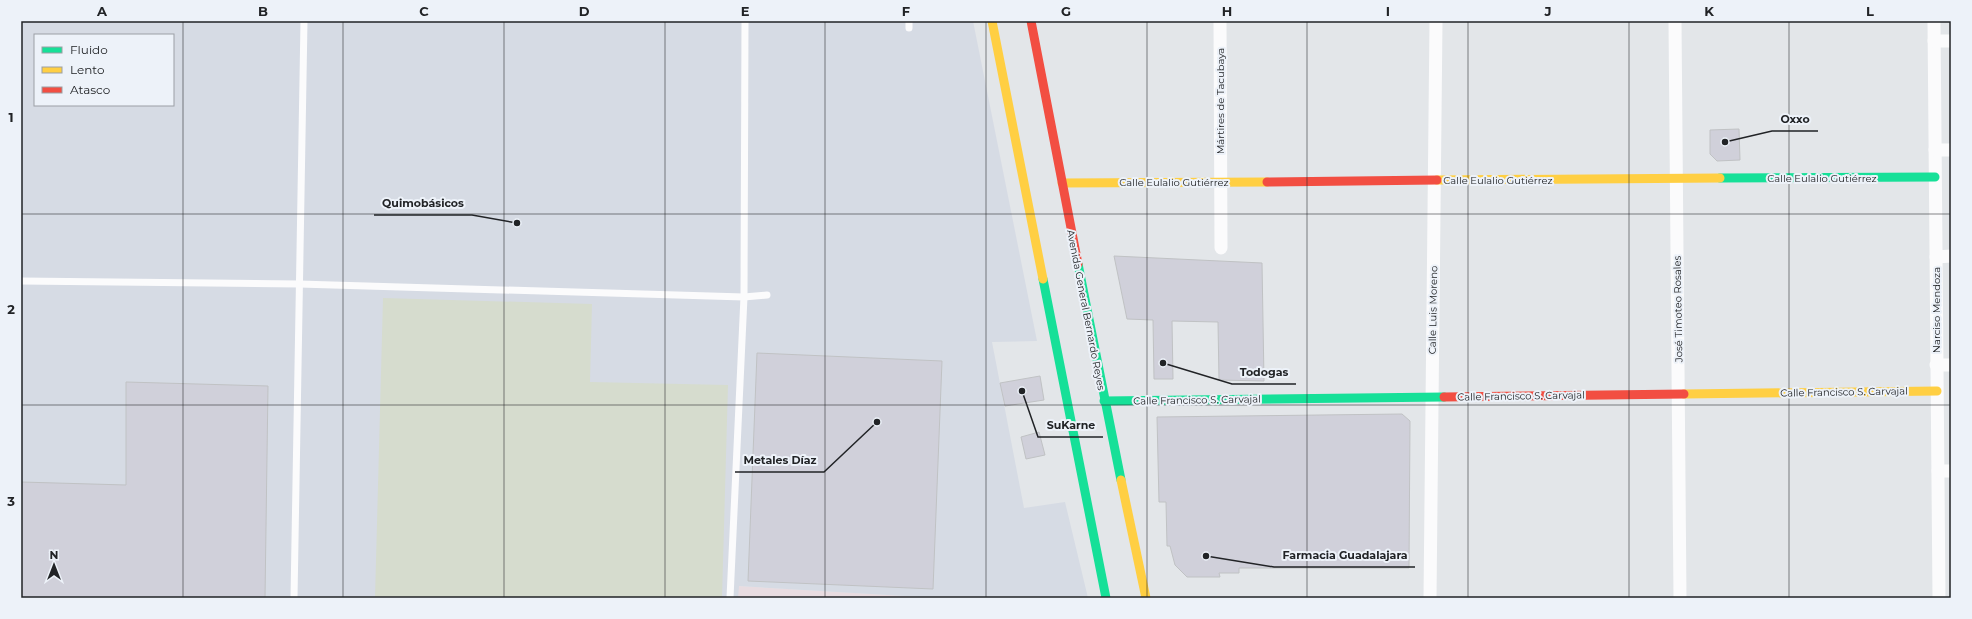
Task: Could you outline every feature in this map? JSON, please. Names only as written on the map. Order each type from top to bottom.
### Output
[{"type":"street","points":[[992,21],[1106,598]]},
{"type":"street","name":"Avenida General Bernardo Reyes","points":[[1031,21],[1104,401],[1146,598]]},
{"type":"street","name":"Mártires de Tacubaya","points":[[1220,21],[1221,248]]},
{"type":"street","name":"Calle Luis Moreno","points":[[1430,598],[1436,21]]},
{"type":"street","name":"José Timoteo Rosales","points":[[1675,21],[1680,598]]},
{"type":"street","name":"Narciso Mendoza","points":[[1934,21],[1938,471],[1945,581],[1939,598]]},
{"type":"street","points":[[1934,41],[1951,41]]},
{"type":"street","points":[[1935,150],[1951,150]]},
{"type":"street","name":"Calle Eulalio Gutiérrez","points":[[1062,183],[1935,177]]},
{"type":"street","points":[[1936,257],[1951,256]]},
{"type":"street","points":[[1936,365],[1951,365]]},
{"type":"street","name":"Calle Francisco S. Carvajal","points":[[1104,401],[1937,391]]},
{"type":"street","points":[[1938,471],[1951,471]]},
{"type":"lane","points":[[294,598],[304,21]]},
{"type":"lane","points":[[730,598],[744,296],[745,21]]},
{"type":"lane","points":[[21,281],[299,284],[744,296],[767,295]]},
{"type":"shaded area","points":[[21,21],[973,21],[1037,341],[992,342],[1024,508],[1065,502],[1088,598],[938,598],[739,586],[738,598],[21,598]]},
{"type":"shaded area","points":[[383,298],[592,304],[590,382],[728,385],[722,598],[375,598]]},
{"type":"shaded area","points":[[738,586],[938,598],[738,598]]},
{"type":"building","points":[[1739,129],[1740,160],[1717,161],[1710,154],[1710,130]]},
{"type":"building","points":[[1114,256],[1262,263],[1264,381],[1219,380],[1218,322],[1172,321],[1173,379],[1154,379],[1153,320],[1127,319]]},
{"type":"building","points":[[757,353],[942,361],[933,589],[748,581]]},
{"type":"building","points":[[1040,376],[1044,400],[1005,406],[1000,383]]},
{"type":"building","points":[[126,382],[268,386],[265,598],[21,598],[21,482],[126,485]]},
{"type":"building","points":[[1402,414],[1410,421],[1409,568],[1239,568],[1239,573],[1219,573],[1220,577],[1187,577],[1175,565],[1170,546],[1167,546],[1166,502],[1159,502],[1157,417]]},
{"type":"building","points":[[1039,432],[1045,455],[1026,459],[1021,437]]},
{"type":"traffic: fast","points":[[1720,178],[1935,177]]},
{"type":"traffic: fast","points":[[1078,264],[1121,480]]},
{"type":"traffic: fast","points":[[1043,279],[1106,598]]},
{"type":"traffic: fast","points":[[1104,401],[1444,397]]},
{"type":"traffic: slow","points":[[992,21],[1043,279]]},
{"type":"traffic: slow","points":[[1437,180],[1720,178]]},
{"type":"traffic: slow","points":[[1062,183],[1267,182]]},
{"type":"traffic: slow","points":[[1684,394],[1937,391]]},
{"type":"traffic: slow","points":[[1121,480],[1146,598]]},
{"type":"traffic: jam","points":[[1031,21],[1078,264]]},
{"type":"traffic: jam","points":[[1267,182],[1437,180]]},
{"type":"traffic: jam","points":[[1444,397],[1684,394]]},
{"type":"place","name":"Oxxo","points":[[1725,142]]},
{"type":"place","name":"Quimobásicos","points":[[517,223]]},
{"type":"place","name":"Todogas","points":[[1163,363]]},
{"type":"place","name":"SuKarne","points":[[1022,391]]},
{"type":"place","name":"Metales Díaz","points":[[877,422]]},
{"type":"place","name":"Farmacia Guadalajara","points":[[1206,556]]}]
